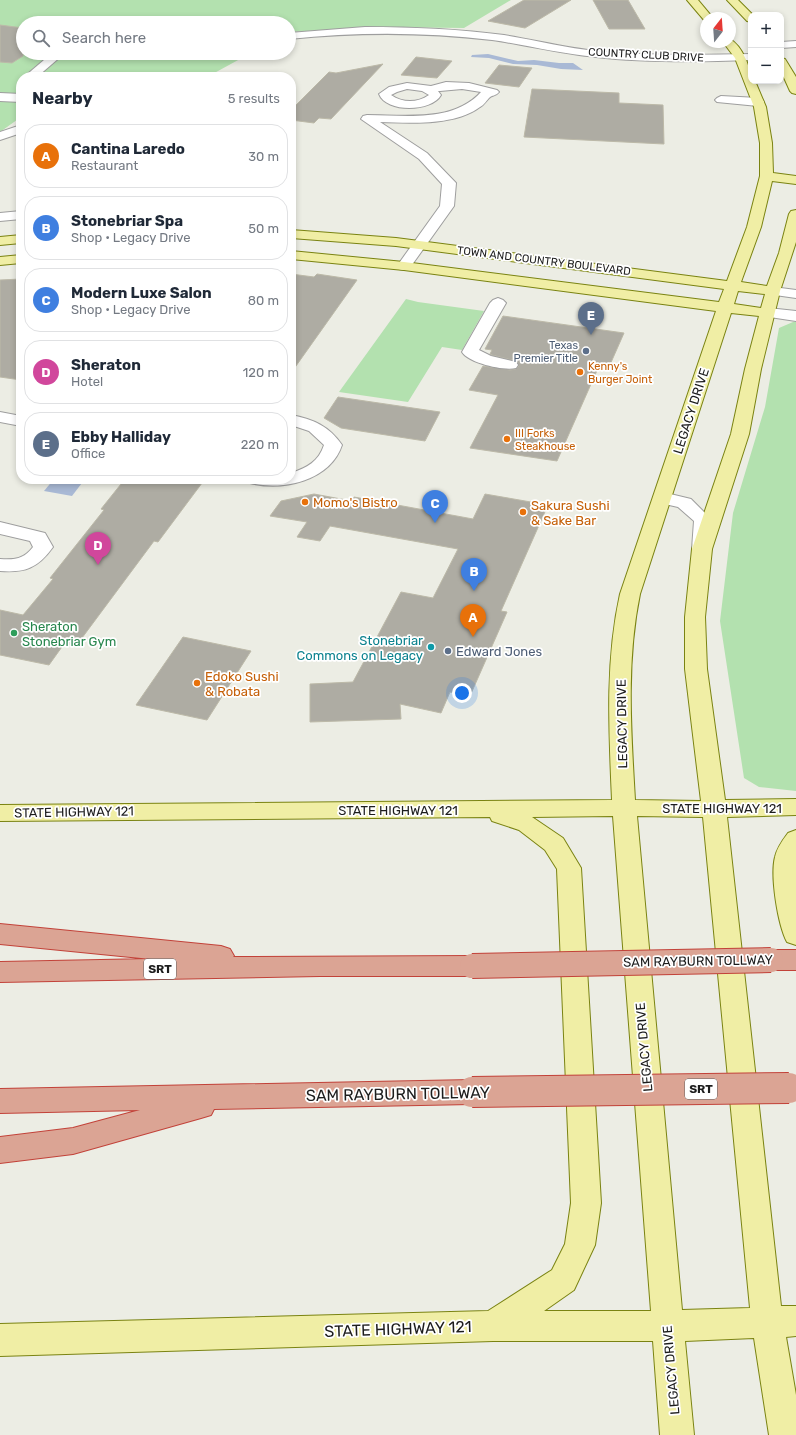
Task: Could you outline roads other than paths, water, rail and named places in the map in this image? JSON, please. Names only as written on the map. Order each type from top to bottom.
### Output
[{"type":"highway","points":[[0,934],[320,966]]},
{"type":"highway","name":"SAM RAYBURN TOLLWAY","points":[[0,972],[796,960]]},
{"type":"highway","name":"SAM RAYBURN TOLLWAY","points":[[0,1101],[796,1088]]},
{"type":"highway","points":[[0,1150],[73,1141],[232,1097]]},
{"type":"main road","points":[[692,0],[703,12]]},
{"type":"main road","points":[[732,0],[748,15]]},
{"type":"main road","name":"LEGACY DRIVE","points":[[677,1435],[624,808],[619,707],[625,618],[630,594],[732,286],[754,227],[767,176],[766,143],[758,102],[735,49]]},
{"type":"main road","points":[[784,58],[796,91]]},
{"type":"main road","points":[[767,176],[796,180]]},
{"type":"main road","points":[[786,1435],[781,1321],[696,669],[695,617],[702,549],[740,434],[753,369],[773,291],[786,253],[796,214]]},
{"type":"main road","name":"TOWN AND COUNTRY BOULEVARD","points":[[296,234],[372,239],[773,291]]},
{"type":"main road","points":[[0,241],[16,239]]},
{"type":"main road","name":"TOWN AND COUNTRY BOULEVARD","points":[[296,255],[404,266],[768,312]]},
{"type":"main road","points":[[0,261],[16,259]]},
{"type":"main road","name":"STATE HIGHWAY 121","points":[[0,813],[796,808]]},
{"type":"main road","points":[[484,810],[527,824],[554,844],[569,868],[586,1203],[580,1245],[563,1280],[493,1326]]},
{"type":"main road","points":[[796,839],[791,844],[785,863],[786,883],[796,935]]},
{"type":"main road","name":"STATE HIGHWAY 121","points":[[0,1340],[493,1326],[667,1326],[781,1321]]},
{"type":"street","name":"COUNTRY CLUB DRIVE","points":[[296,35],[324,32],[407,29],[494,37],[606,44]]},
{"type":"street","name":"COUNTRY CLUB DRIVE","points":[[494,37],[596,54],[670,58],[735,49]]},
{"type":"street","points":[[784,45],[796,44]]},
{"type":"street","points":[[36,72],[50,60]]},
{"type":"street","points":[[370,109],[408,120],[442,117],[467,110],[481,103],[486,94],[493,92],[471,86],[452,84],[430,90]]},
{"type":"street","points":[[370,109],[389,100],[402,103],[425,102],[434,98],[435,95],[434,92],[430,90],[416,87],[399,87],[385,94],[389,100]]},
{"type":"street","points":[[3,97],[16,88]]},
{"type":"street","points":[[3,97],[16,98]]},
{"type":"street","points":[[721,100],[758,102]]},
{"type":"street","points":[[370,109],[423,156],[449,183],[447,206],[404,266]]},
{"type":"street","points":[[0,136],[16,131]]},
{"type":"street","points":[[0,217],[16,215]]},
{"type":"street","name":"TOWN AND COUNTRY BOULEVARD","points":[[773,291],[796,294]]},
{"type":"street","points":[[498,303],[470,352],[486,360],[510,365]]},
{"type":"street","name":"TOWN AND COUNTRY BOULEVARD","points":[[768,312],[796,316]]},
{"type":"street","points":[[0,417],[16,420]]},
{"type":"street","points":[[296,421],[311,425],[325,433],[333,445],[330,455],[320,467],[296,477]]},
{"type":"street","points":[[662,498],[684,503],[703,520],[702,549]]},
{"type":"street","points":[[0,528],[38,537],[43,547],[35,558],[17,566],[0,565]]},
{"type":"water","points":[[488,54],[518,61],[534,60],[573,63],[583,70],[513,64],[489,58],[471,57],[472,55]]},
{"type":"water","points":[[50,484],[81,484],[72,496],[44,491]]},
{"type":"place","name":"Ebby Halliday","points":[[591,335]]},
{"type":"place","name":"Texas Premier Title","points":[[586,351]]},
{"type":"place","name":"Kenny's Burger Joint","points":[[580,372]]},
{"type":"place","name":"III Forks Steakhouse","points":[[507,439]]},
{"type":"place","name":"Momo's Bistro","points":[[305,502]]},
{"type":"place","name":"Sakura Sushi & Sake Bar","points":[[523,512]]},
{"type":"place","name":"Modern Luxe Salon","points":[[435,523]]},
{"type":"place","name":"Sheraton","points":[[98,565]]},
{"type":"place","name":"Stonebriar Spa","points":[[474,591]]},
{"type":"place","name":"Sheraton Stonebriar Gym","points":[[14,633]]},
{"type":"place","name":"Cantina Laredo","points":[[473,637]]},
{"type":"place","name":"Stonebriar Commons on Legacy","points":[[431,647]]},
{"type":"place","name":"Edward Jones","points":[[448,651]]},
{"type":"place","name":"Edoko Sushi & Robata","points":[[197,683]]}]
